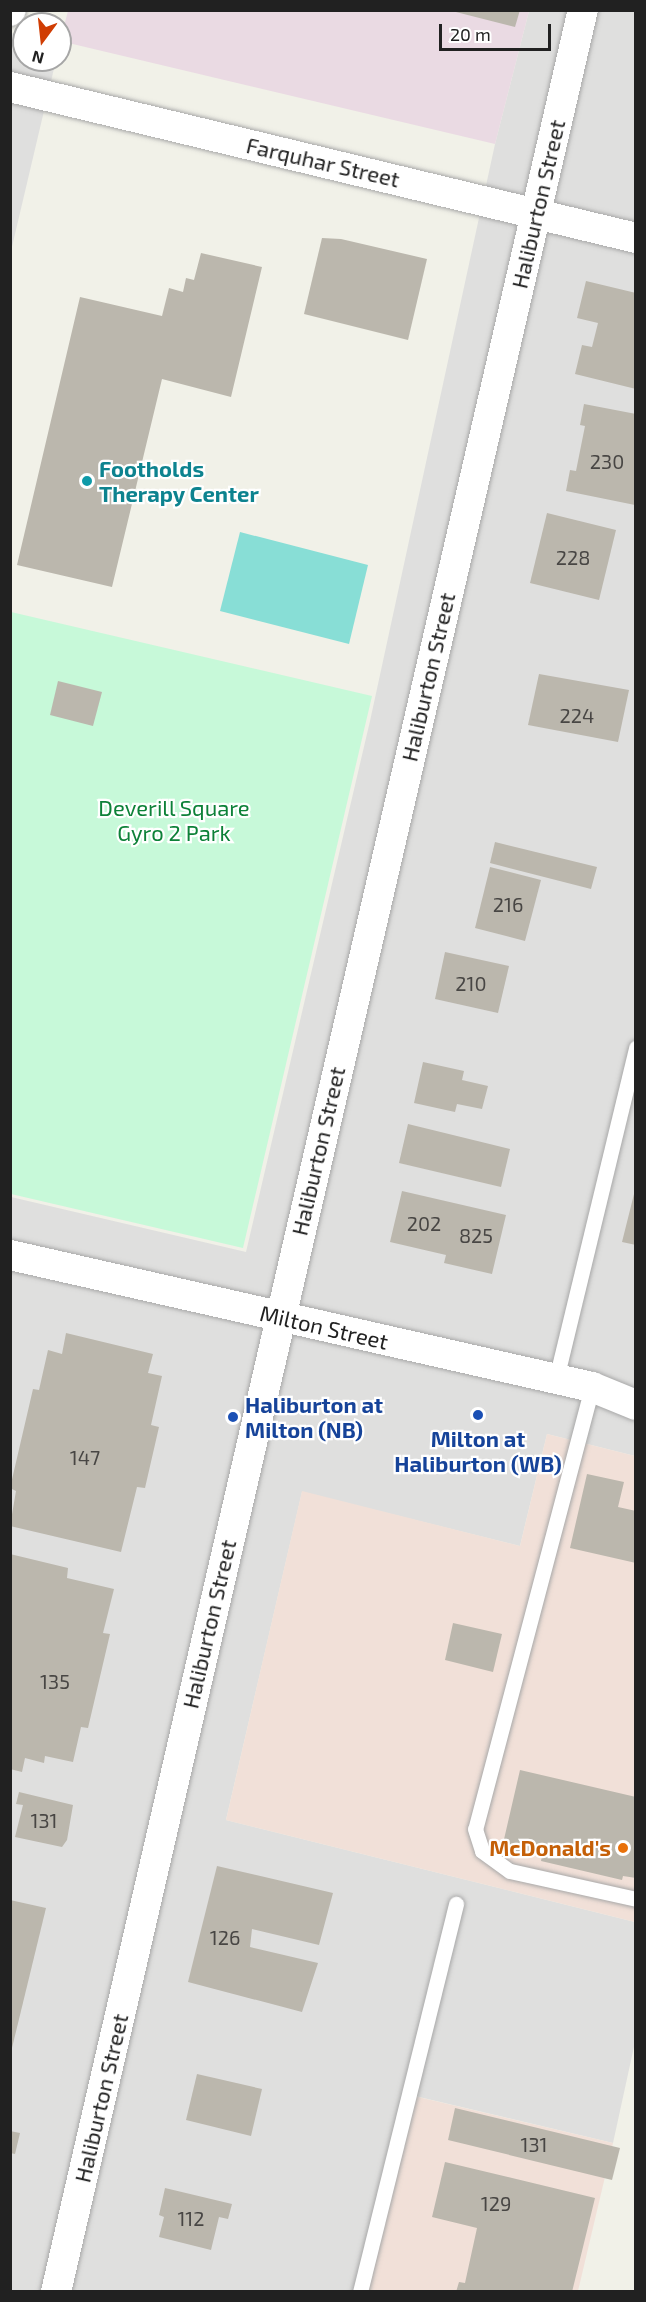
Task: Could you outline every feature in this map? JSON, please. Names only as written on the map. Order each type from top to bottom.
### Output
[{"type":"street","name":"Haliburton Street","points":[[56,2292],[279,1317],[583,10]]},
{"type":"street","name":"Farquhar Street","points":[[10,87],[636,238]]},
{"type":"street","name":"Milton Street","points":[[10,1255],[592,1387],[636,1405]]},
{"type":"lane","points":[[556,1379],[636,1048]]},
{"type":"lane","points":[[592,1387],[475,1829],[482,1851],[510,1871],[636,1899]]},
{"type":"lane","points":[[360,2292],[456,1904]]},
{"type":"shaded area","points":[[529,11],[635,11],[635,1456],[547,1434],[520,1546],[302,1492],[226,1820],[635,1922],[635,2042],[613,2143],[415,2096],[368,2291],[11,2292],[11,1197],[246,1252],[370,721],[495,144]]},
{"type":"shaded area","points":[[529,11],[495,144],[72,44],[72,12],[68,12]]},
{"type":"shaded area","points":[[10,33],[12,33],[12,72],[53,72],[11,251]]},
{"type":"shaded area","points":[[240,532],[368,565],[349,644],[220,611]]},
{"type":"shaded area","points":[[547,1434],[635,1456],[635,1922],[226,1820],[302,1491],[520,1546]]},
{"type":"shaded area","points":[[414,2096],[613,2143],[578,2291],[368,2292]]},
{"type":"green space","name":"Deverill Square Gyro 2 Park","points":[[11,612],[372,696],[243,1248],[11,1194]]},
{"type":"building","points":[[448,10],[520,10],[515,27]]},
{"type":"building","points":[[322,238],[341,239],[427,259],[408,340],[304,314]]},
{"type":"building","name":"Footholds Therapy Center","points":[[201,253],[262,267],[231,397],[162,379],[112,587],[17,565],[80,297],[162,316],[169,288],[183,292],[186,278],[194,280]]},
{"type":"building","points":[[586,281],[636,293],[636,389],[575,374],[582,345],[592,347],[598,323],[577,318]]},
{"type":"building","points":[[584,404],[636,414],[635,505],[566,491],[570,470],[576,471],[585,426],[580,425]]},
{"type":"building","points":[[547,513],[616,530],[599,600],[530,583]]},
{"type":"building","points":[[539,674],[629,690],[618,742],[528,725]]},
{"type":"building","points":[[58,681],[102,692],[93,726],[50,715]]},
{"type":"building","points":[[495,842],[597,867],[591,889],[490,863]]},
{"type":"building","points":[[490,867],[541,880],[525,941],[475,928]]},
{"type":"building","points":[[445,952],[509,966],[498,1013],[435,999]]},
{"type":"building","points":[[423,1062],[464,1071],[462,1080],[488,1086],[482,1109],[457,1104],[455,1112],[414,1103]]},
{"type":"building","points":[[408,1124],[510,1149],[501,1187],[399,1163]]},
{"type":"building","points":[[636,1186],[636,1245],[622,1242]]},
{"type":"building","points":[[402,1191],[506,1215],[492,1274],[444,1263],[446,1255],[390,1242]]},
{"type":"building","points":[[66,1333],[153,1354],[148,1373],[162,1376],[151,1425],[159,1427],[145,1488],[137,1487],[121,1552],[10,1526],[16,1491],[10,1488],[33,1389],[39,1390],[48,1350],[62,1354]]},
{"type":"building","points":[[587,1474],[624,1482],[618,1507],[636,1511],[636,1563],[570,1548]]},
{"type":"building","points":[[10,1554],[68,1568],[67,1578],[114,1589],[103,1633],[110,1634],[88,1728],[81,1727],[73,1762],[45,1756],[44,1763],[25,1758],[22,1772],[10,1769]]},
{"type":"building","points":[[453,1623],[502,1634],[493,1672],[445,1660]]},
{"type":"building","points":[[520,1770],[636,1797],[636,1878],[623,1876],[622,1880],[541,1861],[542,1856],[502,1848]]},
{"type":"building","points":[[19,1792],[73,1805],[67,1840],[62,1847],[15,1837],[23,1805],[16,1804]]},
{"type":"building","points":[[217,1866],[333,1893],[319,1945],[252,1929],[250,1947],[318,1963],[302,2012],[188,1982]]},
{"type":"building","points":[[10,1900],[46,1908],[11,2052],[10,2052]]},
{"type":"building","points":[[197,2074],[262,2089],[251,2136],[186,2120]]},
{"type":"building","points":[[455,2108],[620,2148],[612,2180],[448,2140]]},
{"type":"building","points":[[10,2131],[20,2133],[15,2154],[10,2153]]},
{"type":"building","points":[[445,2162],[595,2198],[572,2292],[456,2292],[459,2282],[465,2283],[477,2228],[432,2217]]},
{"type":"building","points":[[165,2188],[232,2204],[228,2219],[219,2217],[211,2250],[159,2237],[164,2217],[159,2215]]},
{"type":"place","name":"Footholds Therapy Center","points":[[87,481]]},
{"type":"place","name":"Milton at Haliburton (WB)","points":[[478,1415]]},
{"type":"place","name":"Haliburton at Milton (NB)","points":[[233,1417]]},
{"type":"place","name":"McDonald's","points":[[623,1848]]}]
